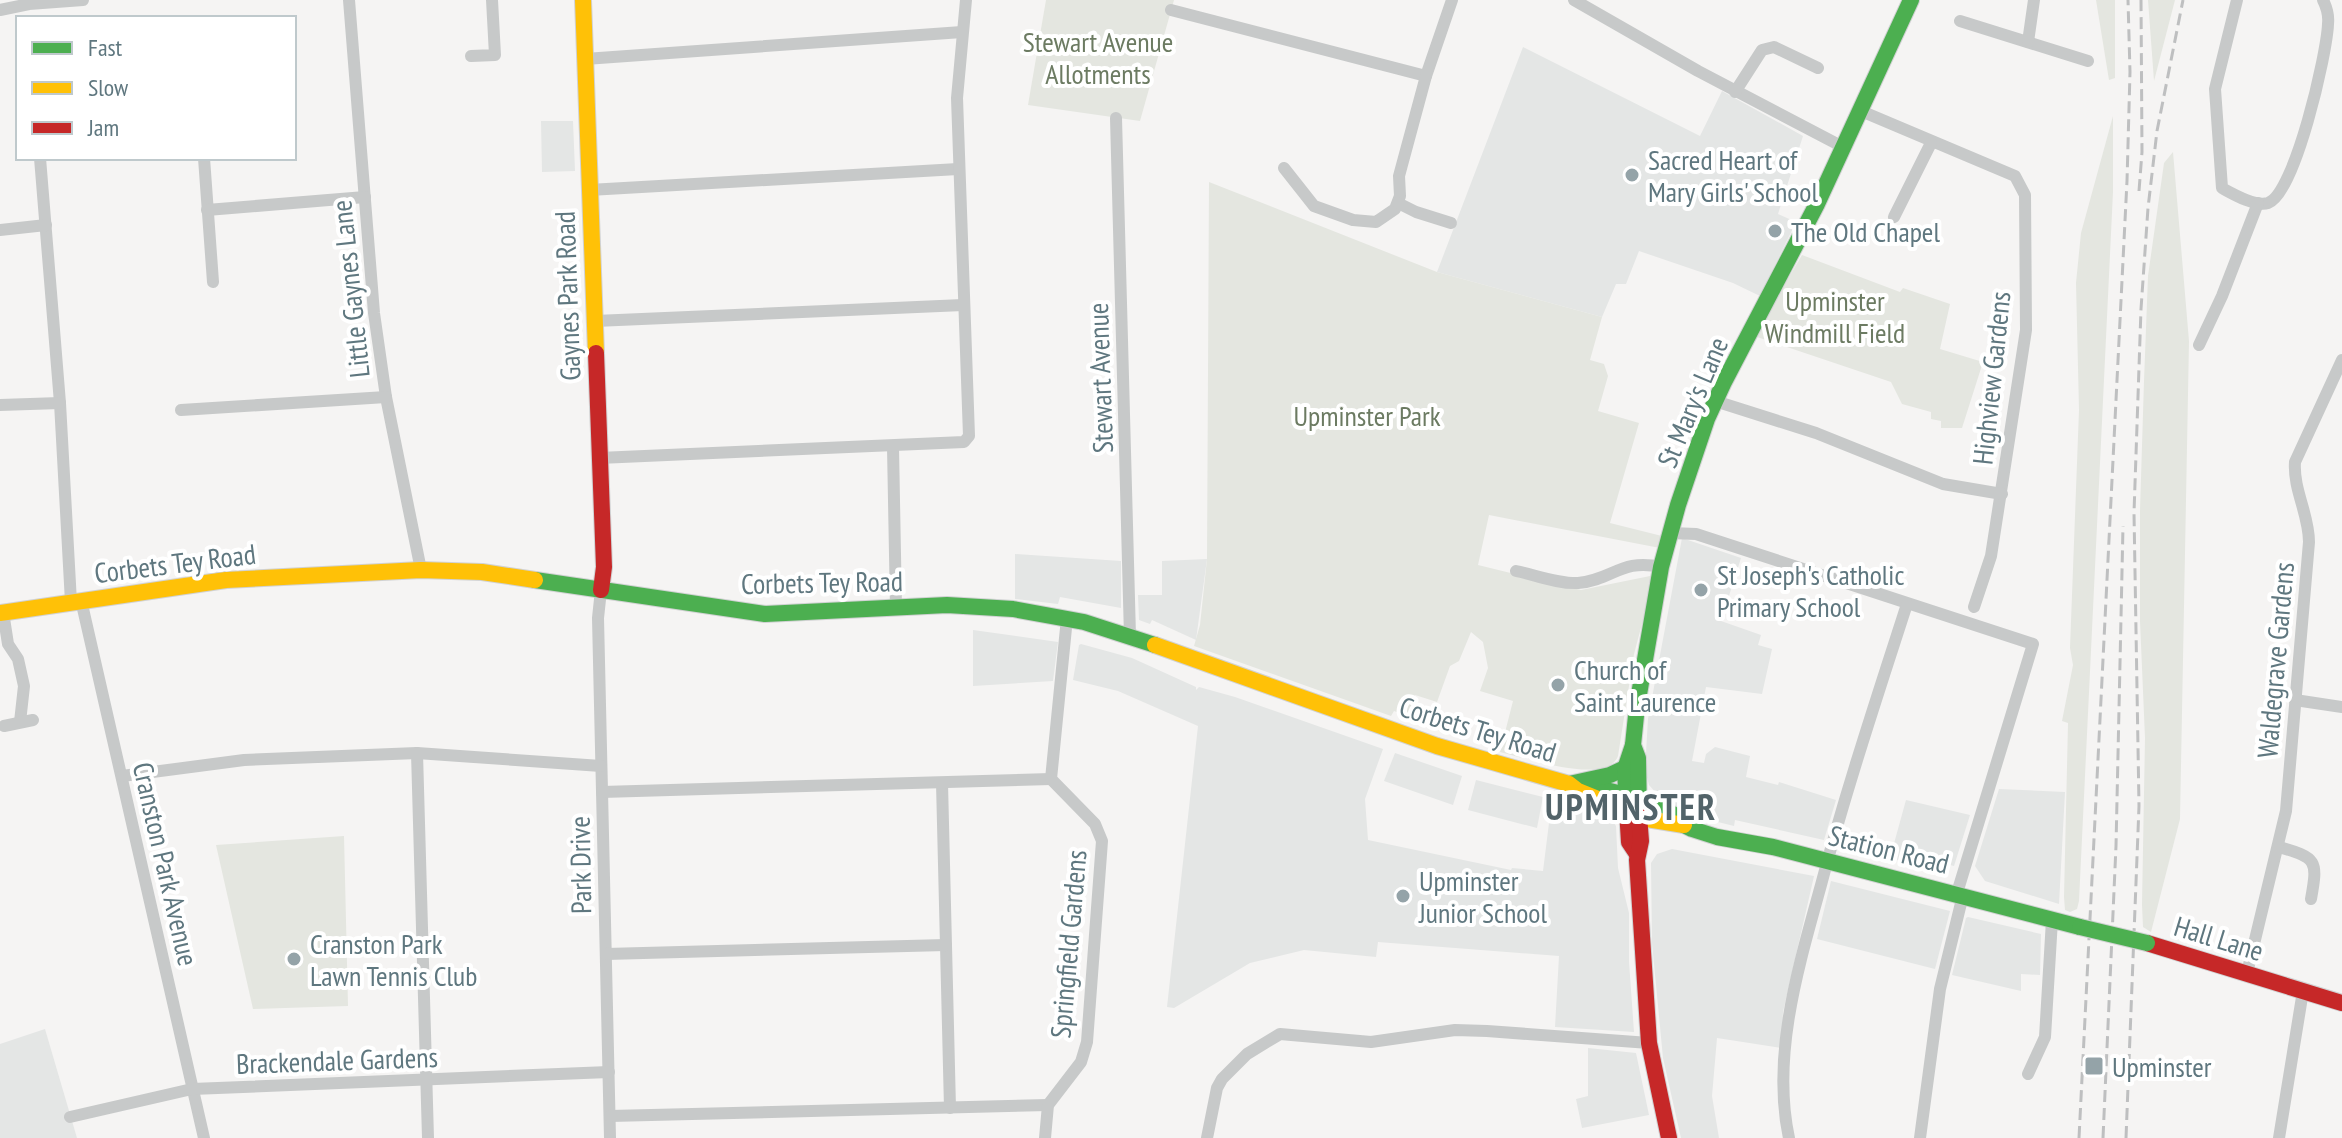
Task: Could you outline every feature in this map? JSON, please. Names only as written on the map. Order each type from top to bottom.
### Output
[{"type":"main road","name":"Gaynes Park Road","points":[[583,0],[604,567],[601,590]]},
{"type":"main road","name":"St Mary's Lane","points":[[1669,1138],[1649,1043],[1637,857],[1629,842],[1638,758],[1633,745],[1642,670],[1661,567],[1678,505],[1715,401],[1803,230],[1911,0]]},
{"type":"main road","name":"Corbets Tey Road","points":[[2,613],[226,580],[421,570],[482,572],[765,614],[947,605],[1013,609],[1067,618],[1130,636],[1437,746],[1571,784],[1581,783],[1632,804]]},
{"type":"main road","points":[[1571,784],[1578,780],[1609,778],[1625,768],[1633,745]]},
{"type":"main road","name":"St Mary's Lane","points":[[1625,768],[1632,804]]},
{"type":"main road","name":"Station Road","points":[[1632,804],[1679,817],[1688,827],[1717,837],[1827,860],[2080,927]]},
{"type":"main road","points":[[1637,857],[1658,831],[1688,827]]},
{"type":"main road","name":"Hall Lane","points":[[2080,927],[2147,943],[2342,1003]]},
{"type":"street","points":[[0,10],[29,4],[83,0]]},
{"type":"street","name":"Little Gaynes Lane","points":[[349,0],[374,313],[386,397],[421,570]]},
{"type":"street","points":[[471,56],[495,55],[492,0]]},
{"type":"street","points":[[599,458],[958,444],[969,436],[957,98],[966,0]]},
{"type":"street","points":[[1284,168],[1314,206],[1353,220],[1376,222],[1395,209],[1399,176],[1426,76],[1452,0]]},
{"type":"street","points":[[2028,42],[2034,0]]},
{"type":"street","points":[[2237,0],[2215,89],[2218,151],[2222,188],[2258,203],[2270,202],[2280,193],[2306,134],[2328,26],[2323,0]]},
{"type":"street","points":[[1583,2],[1735,92],[1843,147]]},
{"type":"street","points":[[29,4],[30,16]]},
{"type":"street","points":[[1171,10],[1426,76]]},
{"type":"street","points":[[1960,21],[2088,61]]},
{"type":"street","points":[[585,59],[962,32]]},
{"type":"street","points":[[1735,92],[1762,50],[1774,47],[1818,68]]},
{"type":"street","name":"Highview Gardens","points":[[1861,111],[2015,176],[2025,195],[2026,330],[1991,556],[1974,607]]},
{"type":"street","name":"Stewart Avenue","points":[[1116,118],[1130,636]]},
{"type":"street","points":[[1894,217],[1931,143]]},
{"type":"street","name":"Cranston Park Avenue","points":[[40,160],[76,601],[122,776],[204,1138]]},
{"type":"street","points":[[204,160],[213,282]]},
{"type":"street","points":[[589,190],[958,169]]},
{"type":"street","points":[[207,210],[365,197]]},
{"type":"street","points":[[1398,203],[1451,223]]},
{"type":"street","points":[[2199,345],[2222,296],[2258,203]]},
{"type":"street","points":[[0,230],[46,225]]},
{"type":"street","points":[[595,321],[963,305]]},
{"type":"street","name":"Waldegrave Gardens","points":[[2247,973],[2286,811],[2309,525],[2294,474],[2295,462],[2342,360]]},
{"type":"street","points":[[181,410],[386,397]]},
{"type":"street","points":[[1715,401],[1816,433],[1943,484],[2002,494]]},
{"type":"street","points":[[0,405],[60,403]]},
{"type":"street","points":[[893,447],[896,608]]},
{"type":"street","points":[[1671,533],[1696,534],[2033,644],[1960,894],[1940,989],[1920,1138]]},
{"type":"street","points":[[1516,571],[1577,583],[1634,563],[1661,567]]},
{"type":"street","name":"Park Drive","points":[[601,590],[598,618],[610,1138]]},
{"type":"street","points":[[1789,1138],[1783,1081],[1786,1041],[1808,933],[1827,860],[1907,604]]},
{"type":"street","points":[[2,613],[8,644],[18,659],[24,686],[20,722]]},
{"type":"street","points":[[602,792],[1051,779],[1067,618]]},
{"type":"street","points":[[2295,700],[2342,707]]},
{"type":"street","points":[[4,726],[33,720]]},
{"type":"street","points":[[417,753],[428,1138]]},
{"type":"street","points":[[122,776],[244,760],[417,753],[601,766]]},
{"type":"street","name":"Springfield Gardens","points":[[1048,1105],[1081,1062],[1087,1042],[1102,841],[1095,824],[1051,779]]},
{"type":"street","points":[[942,783],[950,1108]]},
{"type":"street","points":[[2279,847],[2312,860],[2316,869],[2311,899]]},
{"type":"street","points":[[2028,1074],[2045,1037],[2052,920]]},
{"type":"street","points":[[606,954],[946,945]]},
{"type":"street","points":[[2279,1138],[2303,991]]},
{"type":"street","points":[[1207,1138],[1217,1088],[1222,1079],[1247,1054],[1280,1034],[1371,1042],[1455,1030],[1649,1043]]},
{"type":"street","name":"Brackendale Gardens","points":[[70,1117],[192,1089],[609,1072]]},
{"type":"street","points":[[610,1116],[1048,1105],[1045,1138]]},
{"type":"shaded area","name":"Sacred Heart of Mary Girls' School","points":[[1523,47],[1700,136],[1722,91],[1803,136],[1778,214],[1796,222],[1760,296],[1733,283],[1639,251],[1626,284],[1616,284],[1602,317],[1437,272]]},
{"type":"shaded area","points":[[541,121],[573,121],[575,171],[542,172]]},
{"type":"shaded area","points":[[1682,538],[1741,558],[1721,621],[1761,635],[1758,645],[1772,649],[1762,694],[1706,687],[1692,761],[1704,763],[1706,754],[1715,747],[1750,756],[1746,777],[1778,785],[1779,782],[1836,800],[1824,840],[1735,820],[1734,826],[1694,816],[1664,802],[1649,785],[1645,770],[1648,719]]},
{"type":"shaded area","points":[[1015,554],[1121,561],[1121,608],[1060,597],[1058,604],[1015,599]]},
{"type":"shaded area","points":[[1207,559],[1196,640],[1152,620],[1150,624],[1139,620],[1138,595],[1162,595],[1162,561]]},
{"type":"shaded area","points":[[973,630],[1058,642],[1053,681],[973,686]]},
{"type":"shaded area","name":"Upminster Junior School","points":[[1081,644],[1132,658],[1196,687],[1196,690],[1199,687],[1235,697],[1383,749],[1365,799],[1368,840],[1511,870],[1543,871],[1552,799],[1612,820],[1616,826],[1618,868],[1629,913],[1634,1032],[1555,1027],[1559,956],[1378,942],[1376,957],[1304,950],[1250,963],[1174,1008],[1167,1007],[1198,726],[1118,691],[1073,680]]},
{"type":"shaded area","points":[[1395,753],[1462,776],[1453,805],[1384,781]]},
{"type":"shaded area","points":[[1476,780],[1543,797],[1537,828],[1468,810]]},
{"type":"shaded area","points":[[1999,789],[2065,792],[2059,904],[1985,881],[1975,866]]},
{"type":"shaded area","points":[[1906,800],[1970,815],[1954,866],[1950,865],[1948,872],[1890,858]]},
{"type":"shaded area","points":[[1672,849],[1814,876],[1783,1012],[1781,1048],[1717,1038],[1712,1096],[1719,1138],[1681,1138],[1663,1058],[1652,943],[1651,863],[1657,854]]},
{"type":"shaded area","points":[[1831,881],[1950,911],[1935,969],[1817,939]]},
{"type":"shaded area","points":[[1968,917],[2041,934],[2040,975],[2021,974],[2021,991],[1952,975]]},
{"type":"shaded area","points":[[45,1029],[77,1138],[0,1138],[0,1044]]},
{"type":"shaded area","points":[[1588,1048],[1636,1053],[1649,1115],[1582,1128],[1576,1099],[1588,1096]]},
{"type":"green space","name":"Stewart Avenue Allotments","points":[[1046,0],[1174,0],[1140,121],[1028,105]]},
{"type":"green space","points":[[2096,0],[2115,0],[2115,78],[2109,80]]},
{"type":"green space","points":[[2148,0],[2175,0],[2154,81]]},
{"type":"green space","points":[[2113,116],[2113,192],[2079,901],[2077,909],[2070,912],[2065,910],[2064,897],[2068,723],[2062,721],[2073,665],[2070,648],[2079,410],[2076,283],[2081,233]]},
{"type":"green space","points":[[2173,152],[2189,341],[2180,819],[2151,932],[2143,927],[2142,905],[2145,738],[2140,621],[2140,511],[2148,276],[2164,163]]},
{"type":"green space","name":"Upminster Park","points":[[1209,182],[1437,272],[1602,317],[1590,360],[1604,364],[1608,376],[1598,411],[1639,423],[1610,523],[1662,536],[1660,548],[1489,515],[1478,565],[1581,590],[1655,575],[1634,654],[1618,756],[1613,763],[1604,768],[1581,769],[1535,761],[1535,756],[1530,754],[1526,759],[1500,752],[1513,701],[1480,691],[1488,668],[1483,642],[1471,632],[1459,661],[1450,666],[1437,702],[1415,695],[1408,716],[1394,711],[1391,716],[1194,646],[1200,625],[1207,559]]},
{"type":"green space","name":"Upminster Windmill Field","points":[[1802,255],[1900,292],[1903,288],[1950,304],[1940,349],[1983,362],[1962,428],[1941,428],[1941,421],[1931,419],[1931,412],[1902,404],[1891,382],[1754,336]]},
{"type":"green space","name":"Cranston Park Lawn Tennis Club","points":[[344,836],[348,1006],[253,1009],[216,845]]},
{"type":"railway","points":[[2079,1138],[2127,181],[2128,0]]},
{"type":"railway","points":[[2139,191],[2142,152],[2141,0]]},
{"type":"railway","points":[[2126,1138],[2139,806],[2134,513],[2141,309],[2157,131],[2183,0]]},
{"type":"railway","points":[[2103,1138],[2116,846],[2123,526]]},
{"type":"traffic: fast","points":[[1639,815],[1638,758],[1633,745],[1637,706],[1661,567],[1678,505],[1707,419],[1724,382],[1817,204],[1911,0]]},
{"type":"traffic: fast","points":[[535,580],[765,614],[947,605],[1013,609],[1084,622],[1155,645]]},
{"type":"traffic: fast","points":[[1627,810],[1625,769],[1633,745]]},
{"type":"traffic: fast","points":[[1569,784],[1610,775],[1625,768]]},
{"type":"traffic: fast","points":[[1578,783],[1638,798],[1679,817],[1684,825],[1692,829],[1717,837],[1773,847],[2080,927]]},
{"type":"traffic: fast","points":[[2080,927],[2147,943]]},
{"type":"traffic: slow","points":[[583,0],[596,353]]},
{"type":"traffic: slow","points":[[0,613],[226,580],[421,570],[482,572],[535,580]]},
{"type":"traffic: slow","points":[[1155,645],[1437,746],[1569,784],[1578,791],[1647,819],[1684,825]]},
{"type":"traffic: jam","points":[[596,353],[604,567],[601,590]]},
{"type":"traffic: jam","points":[[1627,810],[1629,842],[1637,854]]},
{"type":"traffic: jam","points":[[1639,815],[1641,841],[1637,860],[1649,1043],[1669,1138]]},
{"type":"traffic: jam","points":[[2147,943],[2342,1003]]},
{"type":"place","name":"Sacred Heart of Mary Girls' School","points":[[1632,175]]},
{"type":"place","name":"The Old Chapel","points":[[1775,231]]},
{"type":"place","name":"St Joseph's Catholic Primary School","points":[[1701,590]]},
{"type":"place","name":"Church of Saint Laurence","points":[[1558,685]]},
{"type":"place","name":"Upminster Junior School","points":[[1403,896]]},
{"type":"place","name":"Cranston Park Lawn Tennis Club","points":[[294,959]]},
{"type":"place","name":"Upminster","points":[[2094,1066]]},
{"type":"district","name":"UPMINSTER","points":[[1631,806]]}]
